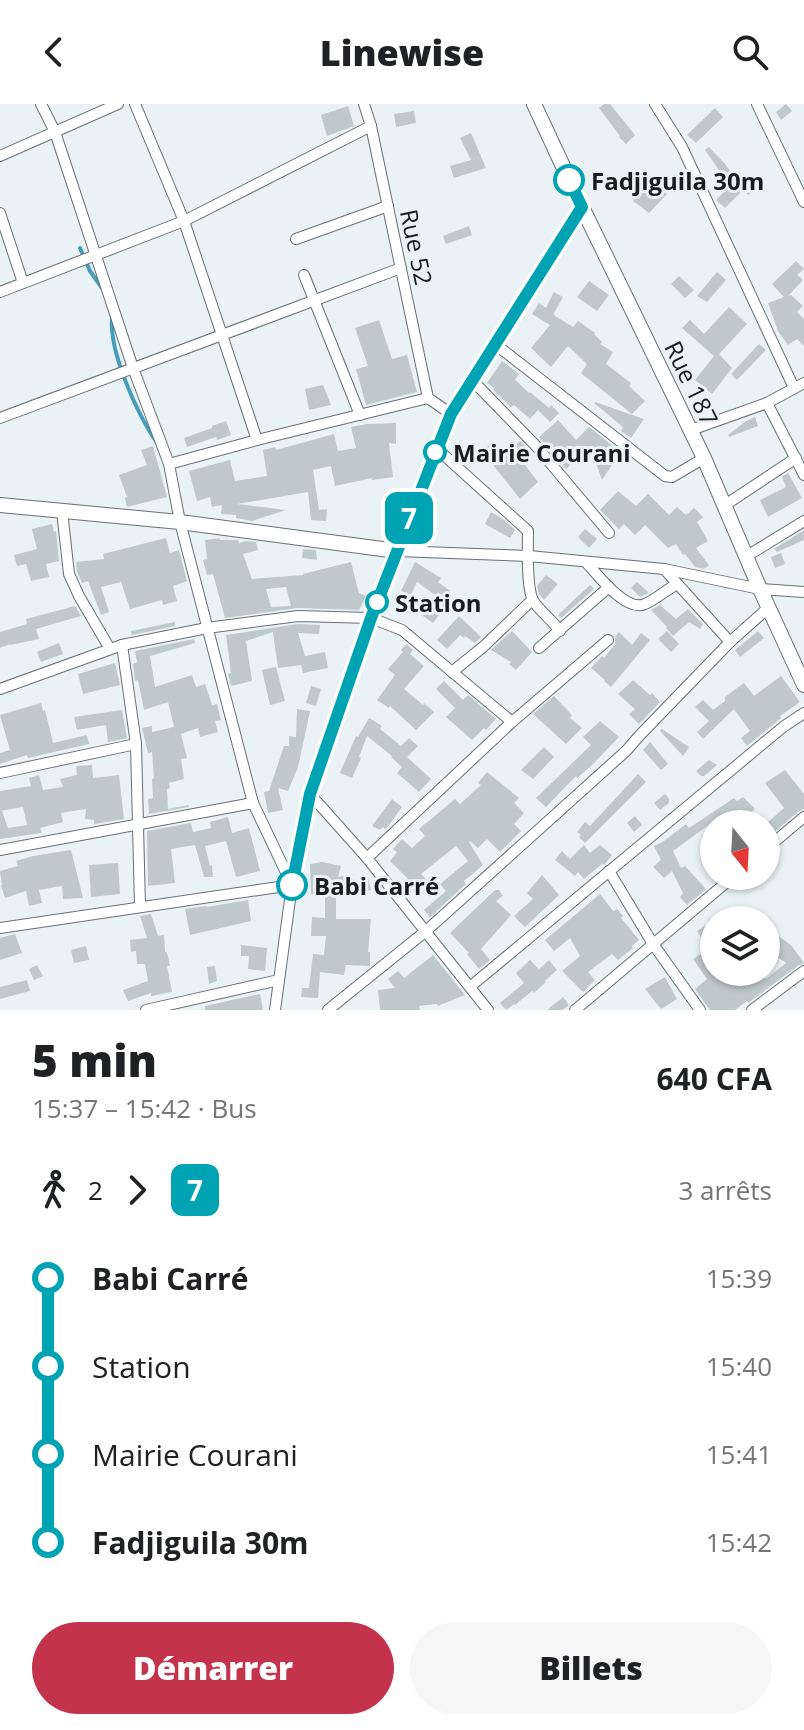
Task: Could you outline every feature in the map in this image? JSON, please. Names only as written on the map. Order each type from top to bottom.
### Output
[{"type":"street","points":[[41,104],[55,132],[133,368],[169,464],[180,522],[253,803],[292,885]]},
{"type":"street","points":[[0,156],[118,104]]},
{"type":"street","points":[[135,104],[184,221],[257,440]]},
{"type":"street","name":"Rue 52","points":[[364,104],[428,398]]},
{"type":"street","name":"Rue 187","points":[[534,104],[691,430],[804,685]]},
{"type":"street","points":[[655,104],[682,147],[799,386],[767,403],[691,430]]},
{"type":"street","points":[[757,104],[804,202]]},
{"type":"street","points":[[0,292],[184,221],[371,126]]},
{"type":"street","points":[[296,239],[388,206]]},
{"type":"street","points":[[275,1010],[292,885],[310,794],[371,618],[451,414],[582,207]]},
{"type":"street","points":[[0,213],[23,283]]},
{"type":"street","points":[[0,418],[401,268]]},
{"type":"street","points":[[304,275],[360,415]]},
{"type":"street","points":[[495,344],[665,476],[672,477],[704,458]]},
{"type":"street","points":[[472,380],[536,446],[609,533]]},
{"type":"street","points":[[169,464],[428,398],[451,414]]},
{"type":"street","points":[[767,403],[804,475]]},
{"type":"street","points":[[436,448],[528,531],[532,600],[560,631]]},
{"type":"street","points":[[725,505],[796,458]]},
{"type":"street","points":[[0,505],[180,522],[397,551],[529,556],[664,569],[760,589],[804,592]]},
{"type":"street","points":[[62,511],[69,574],[110,649]]},
{"type":"street","points":[[747,556],[804,521]]},
{"type":"street","points":[[586,562],[630,605],[645,604],[677,584]]},
{"type":"street","points":[[664,569],[730,642]]},
{"type":"street","points":[[539,648],[609,587]]},
{"type":"street","points":[[452,672],[532,600]]},
{"type":"street","points":[[328,1010],[426,931],[626,751],[730,642],[768,608]]},
{"type":"street","points":[[0,689],[122,645],[207,628],[298,616],[371,618],[402,630],[512,722]]},
{"type":"street","points":[[367,858],[512,722],[608,640]]},
{"type":"street","points":[[122,645],[136,744],[140,907]]},
{"type":"street","points":[[471,986],[783,727],[804,713]]},
{"type":"street","points":[[0,773],[136,744]]},
{"type":"street","points":[[310,794],[367,858],[488,1010]]},
{"type":"street","points":[[0,850],[253,803]]},
{"type":"street","points":[[780,837],[804,817]]},
{"type":"street","points":[[609,871],[653,944],[700,1010]]},
{"type":"street","points":[[0,928],[292,885]]},
{"type":"street","points":[[575,1010],[717,890]]},
{"type":"street","points":[[752,1010],[804,971]]},
{"type":"street","points":[[146,1010],[279,980]]},
{"type":"building","points":[[610,104],[635,135],[626,144],[599,108]]},
{"type":"building","points":[[786,104],[792,111],[781,120],[776,112]]},
{"type":"building","points":[[348,106],[354,126],[327,136],[321,115]]},
{"type":"building","points":[[715,108],[723,117],[696,143],[687,135]]},
{"type":"building","points":[[414,111],[416,123],[396,127],[394,114]]},
{"type":"building","points":[[471,133],[486,168],[454,178],[450,166],[471,160],[460,138]]},
{"type":"building","points":[[709,147],[737,180],[743,175],[756,188],[748,195],[743,190],[725,208],[716,200],[730,186],[705,150]]},
{"type":"building","points":[[652,181],[667,194],[649,213],[633,201]]},
{"type":"building","points":[[469,226],[472,235],[446,244],[443,236]]},
{"type":"building","points":[[796,261],[804,269],[797,275],[803,280],[788,296],[791,295],[803,306],[797,312],[804,319],[804,346],[797,339],[788,345],[778,331],[768,303],[784,297],[772,284]]},
{"type":"building","points":[[717,272],[726,280],[707,302],[697,296]]},
{"type":"building","points":[[679,276],[694,290],[685,298],[671,284]]},
{"type":"building","points":[[589,281],[609,295],[597,311],[577,297]]},
{"type":"building","points":[[554,292],[563,297],[555,316],[573,327],[578,321],[595,333],[602,342],[600,344],[613,352],[606,364],[631,383],[629,386],[645,401],[632,414],[581,373],[587,364],[568,346],[551,367],[531,348],[550,325],[532,314],[539,303],[546,308]]},
{"type":"building","points":[[729,307],[747,324],[719,354],[732,368],[712,394],[695,380],[714,356],[682,328],[690,320],[704,334]]},
{"type":"building","points":[[379,320],[392,359],[407,355],[417,392],[366,405],[356,369],[368,366],[355,328]]},
{"type":"building","points":[[759,344],[766,350],[737,380],[731,374]]},
{"type":"building","points":[[502,361],[519,374],[515,380],[529,393],[559,413],[550,422],[538,410],[530,419],[514,405],[511,407],[487,383]]},
{"type":"building","points":[[323,385],[331,405],[309,410],[305,389]]},
{"type":"building","points":[[595,402],[644,419],[631,438]]},
{"type":"building","points":[[755,417],[758,426],[729,437],[746,421]]},
{"type":"building","points":[[558,420],[576,440],[589,427],[618,453],[602,480],[590,446],[566,469],[539,437]]},
{"type":"building","points":[[226,421],[231,435],[187,447],[184,438]]},
{"type":"building","points":[[396,423],[396,444],[389,443],[393,477],[335,486],[331,466],[313,470],[319,510],[327,509],[326,521],[311,520],[308,492],[237,504],[286,510],[252,521],[221,514],[222,505],[212,507],[210,497],[197,501],[189,471],[230,460],[235,481],[267,476],[263,450],[276,447],[276,450],[334,434],[338,451],[356,448],[351,427]]},
{"type":"building","points":[[520,441],[527,448],[518,456],[538,482],[520,499],[482,451],[493,442],[504,455]]},
{"type":"building","points":[[153,446],[167,497],[127,507],[127,497],[119,475],[147,465],[141,450]]},
{"type":"building","points":[[788,473],[802,498],[768,517],[760,500],[786,487],[782,477]]},
{"type":"building","points":[[618,491],[636,506],[648,494],[669,515],[677,507],[686,515],[694,508],[703,517],[697,522],[708,541],[696,548],[709,565],[704,569],[695,567],[676,544],[668,548],[645,525],[635,535],[624,524],[619,529],[600,510]]},
{"type":"building","points":[[491,512],[515,530],[510,538],[485,524]]},
{"type":"building","points":[[52,524],[56,531],[59,561],[46,564],[49,577],[31,581],[26,564],[17,566],[14,555],[37,549],[32,529]]},
{"type":"building","points":[[585,529],[597,539],[589,548],[578,537]]},
{"type":"building","points":[[804,530],[804,540],[777,552],[774,549]]},
{"type":"building","points":[[166,538],[170,553],[179,550],[187,581],[173,586],[177,601],[163,605],[162,600],[130,609],[121,582],[101,587],[109,612],[101,615],[88,581],[82,583],[76,562],[104,559],[103,554]]},
{"type":"building","points":[[220,538],[238,540],[239,543],[256,542],[258,550],[243,554],[252,579],[303,575],[351,562],[359,593],[366,596],[359,610],[297,608],[225,618],[213,574],[207,575],[203,560],[207,559],[205,540]],"holes":[[[286,587],[291,606],[271,607],[266,589]]]},
{"type":"building","points":[[303,549],[316,550],[317,560],[302,558]]},
{"type":"building","points":[[781,553],[785,564],[775,568],[771,557]]},
{"type":"building","points":[[415,562],[441,578],[438,582],[450,591],[441,602],[446,606],[433,623],[420,614],[435,595],[417,582],[411,595],[401,591]]},
{"type":"building","points":[[546,575],[558,584],[544,600],[537,586]]},
{"type":"building","points":[[637,582],[649,593],[640,597],[631,588]]},
{"type":"building","points":[[590,585],[594,589],[561,618],[558,615]]},
{"type":"building","points":[[662,604],[676,619],[688,609],[703,624],[700,629],[689,622],[673,636],[651,610]]},
{"type":"building","points":[[75,606],[81,616],[36,629],[39,639],[0,648],[0,632],[27,624],[26,619]]},
{"type":"building","points":[[459,616],[481,637],[475,643],[460,635],[447,649],[437,640]]},
{"type":"building","points":[[175,622],[175,626],[132,635],[131,631]]},
{"type":"building","points":[[298,624],[320,625],[319,634],[298,633],[305,656],[325,652],[328,668],[303,673],[301,665],[278,668],[273,632],[246,641],[252,681],[231,686],[226,635]]},
{"type":"building","points":[[512,631],[532,652],[516,670],[509,664],[511,662],[491,650]]},
{"type":"building","points":[[667,631],[679,644],[671,652],[658,639]]},
{"type":"building","points":[[758,631],[764,638],[740,657],[735,650]]},
{"type":"building","points":[[619,632],[632,645],[641,633],[650,640],[611,687],[591,668],[615,644]]},
{"type":"building","points":[[194,639],[195,643],[150,656],[155,687],[192,675],[196,687],[205,684],[212,705],[217,704],[221,720],[215,721],[218,732],[200,737],[198,728],[181,734],[187,758],[181,759],[184,779],[169,783],[168,809],[189,807],[149,814],[148,799],[153,798],[154,778],[152,752],[148,753],[142,728],[152,726],[152,732],[174,727],[168,702],[144,710],[138,680],[135,681],[135,651]]},
{"type":"building","points":[[59,643],[63,654],[41,662],[37,652]]},
{"type":"building","points":[[406,644],[413,650],[410,654],[424,666],[404,689],[434,712],[416,730],[390,706],[377,700],[395,675],[388,669]]},
{"type":"building","points":[[115,663],[120,685],[83,694],[78,674]]},
{"type":"building","points":[[276,667],[285,701],[270,705],[262,670]]},
{"type":"building","points":[[781,676],[800,702],[747,746],[741,738],[750,731],[734,709],[703,739],[697,732],[709,721],[695,707],[703,700],[713,710],[744,683],[754,696]]},
{"type":"building","points":[[633,680],[660,702],[639,724],[629,714],[635,709],[618,694]]},
{"type":"building","points":[[444,681],[463,700],[468,695],[496,719],[472,740],[446,717],[455,708],[436,689]]},
{"type":"building","points":[[311,686],[321,689],[316,706],[306,703]]},
{"type":"building","points":[[554,696],[572,715],[570,718],[582,728],[566,744],[533,714]]},
{"type":"building","points":[[41,703],[53,743],[87,735],[89,744],[28,758],[27,755],[0,764],[0,753],[10,750],[0,715]]},
{"type":"building","points":[[297,709],[310,711],[298,767],[288,791],[278,788],[283,810],[268,813],[264,792],[269,791],[284,746],[289,746],[289,736],[296,737]]},
{"type":"building","points":[[122,710],[127,738],[108,742],[106,725],[77,730],[74,717]]},
{"type":"building","points":[[369,718],[382,726],[380,729],[401,746],[409,738],[418,746],[407,757],[431,779],[419,792],[397,773],[402,767],[392,756],[367,736],[352,778],[340,773],[356,736]]},
{"type":"building","points":[[600,721],[619,737],[546,807],[536,798],[591,745],[583,737]]},
{"type":"building","points":[[662,729],[689,747],[683,756],[660,731]]},
{"type":"building","points":[[650,742],[668,764],[661,770],[643,750]]},
{"type":"building","points":[[544,747],[554,757],[533,779],[521,770]]},
{"type":"building","points":[[709,760],[717,765],[701,776],[696,771]]},
{"type":"building","points":[[92,765],[93,778],[119,775],[124,819],[94,824],[94,820],[85,819],[86,809],[61,813],[63,822],[40,828],[42,833],[0,839],[0,791],[31,786],[29,778],[39,775],[43,790],[63,787],[60,779],[77,775],[76,766]],"holes":[[[23,807],[27,825],[8,828],[0,811]]]},
{"type":"building","points":[[785,770],[804,794],[804,809],[780,827],[780,812],[784,808],[765,783]]},
{"type":"building","points":[[487,772],[519,798],[514,803],[524,813],[514,824],[521,831],[500,852],[487,839],[478,848],[470,841],[483,865],[430,917],[424,910],[446,891],[440,884],[468,861],[456,846],[421,874],[429,882],[420,891],[390,861],[397,852],[393,849],[402,839],[412,848],[425,836],[419,829],[455,799],[460,804],[481,785],[478,783]]},
{"type":"building","points":[[638,774],[646,782],[585,843],[577,832],[585,822],[590,826]]},
{"type":"building","points":[[665,794],[669,803],[660,810],[654,803]]},
{"type":"building","points":[[743,797],[755,809],[716,810],[734,798],[737,801]]},
{"type":"building","points":[[392,799],[402,807],[386,829],[372,826]]},
{"type":"building","points":[[635,816],[642,825],[634,832],[627,823]]},
{"type":"building","points":[[228,817],[232,833],[249,828],[260,871],[236,877],[226,841],[205,846],[213,877],[204,877],[195,845],[171,849],[175,883],[148,886],[147,831],[191,823],[193,832],[211,828],[210,822]]},
{"type":"building","points":[[700,821],[700,831],[673,851],[681,868],[685,866],[700,882],[700,890],[705,890],[687,905],[680,897],[683,893],[672,871],[664,878],[653,867],[661,860],[654,846],[686,824],[689,828]]},
{"type":"building","points":[[584,845],[590,853],[600,845],[612,855],[584,879],[578,872],[575,876],[555,860],[562,851],[570,859]]},
{"type":"building","points":[[71,850],[83,898],[63,899],[62,886],[39,890],[42,903],[29,906],[26,891],[5,898],[0,871],[18,866],[16,861]]},
{"type":"building","points":[[322,862],[341,866],[338,877],[353,874],[345,885],[354,893],[368,877],[371,890],[336,898],[336,919],[371,919],[370,966],[346,965],[344,975],[320,972],[318,998],[301,997],[302,988],[309,988],[313,954],[324,955],[326,936],[311,936],[312,917],[325,918],[325,894],[311,894],[310,864]]},
{"type":"building","points":[[118,863],[120,894],[91,897],[89,865]]},
{"type":"building","points":[[542,875],[559,895],[525,927],[514,916],[533,899],[527,893]]},
{"type":"building","points":[[495,890],[503,896],[496,901],[511,915],[481,949],[490,960],[479,969],[450,933]]},
{"type":"building","points":[[600,894],[613,911],[617,909],[623,916],[621,918],[639,940],[618,960],[612,954],[588,972],[595,980],[583,992],[562,971],[580,956],[570,938],[554,951],[545,940]]},
{"type":"building","points":[[248,900],[251,921],[190,935],[185,909]]},
{"type":"building","points":[[151,914],[158,936],[164,935],[172,992],[151,996],[151,993],[128,1001],[123,990],[148,981],[145,964],[137,964],[136,951],[131,952],[130,940],[147,938],[140,916]]},
{"type":"building","points":[[15,934],[22,953],[0,960],[0,938]]},
{"type":"building","points":[[780,937],[791,945],[804,963],[780,979],[780,968],[786,963],[780,959]]},
{"type":"building","points":[[241,945],[267,948],[265,971],[248,969],[249,956],[241,956]]},
{"type":"building","points":[[86,946],[89,960],[74,963],[71,950]]},
{"type":"building","points":[[700,954],[700,969],[693,959]]},
{"type":"building","points":[[433,955],[465,995],[438,1006],[419,1006],[420,1010],[380,1010],[378,990],[395,988],[388,979],[398,971],[404,978]]},
{"type":"building","points":[[530,960],[539,969],[549,960],[557,970],[534,993],[532,991],[506,1010],[500,1003],[524,983],[516,973]]},
{"type":"building","points":[[37,965],[43,976],[34,980],[29,969]]},
{"type":"building","points":[[215,966],[217,981],[209,984],[207,967]]},
{"type":"building","points":[[665,977],[677,999],[661,1009],[645,989]]},
{"type":"building","points":[[27,980],[30,991],[0,999],[0,987]]},
{"type":"building","points":[[700,985],[771,986],[735,1010],[710,1010],[695,989]]},
{"type":"building","points":[[260,994],[263,1010],[205,1010],[205,1006]]},
{"type":"building","points":[[563,997],[569,1005],[562,1010],[547,1010]]},
{"type":"waterway","points":[[80,248],[102,288]]},
{"type":"waterway","points":[[112,318],[120,366],[157,443]]},
{"type":"bus line","name":"7","points":[[292,885],[310,794],[371,618],[436,448],[451,414],[582,207],[569,180]]},
{"type":"place","name":"Fadjiguila 30m","points":[[569,180]]},
{"type":"place","name":"Mairie Courani","points":[[435,452]]},
{"type":"place","name":"Station","points":[[377,602]]},
{"type":"place","name":"Babi Carré","points":[[292,885]]}]
